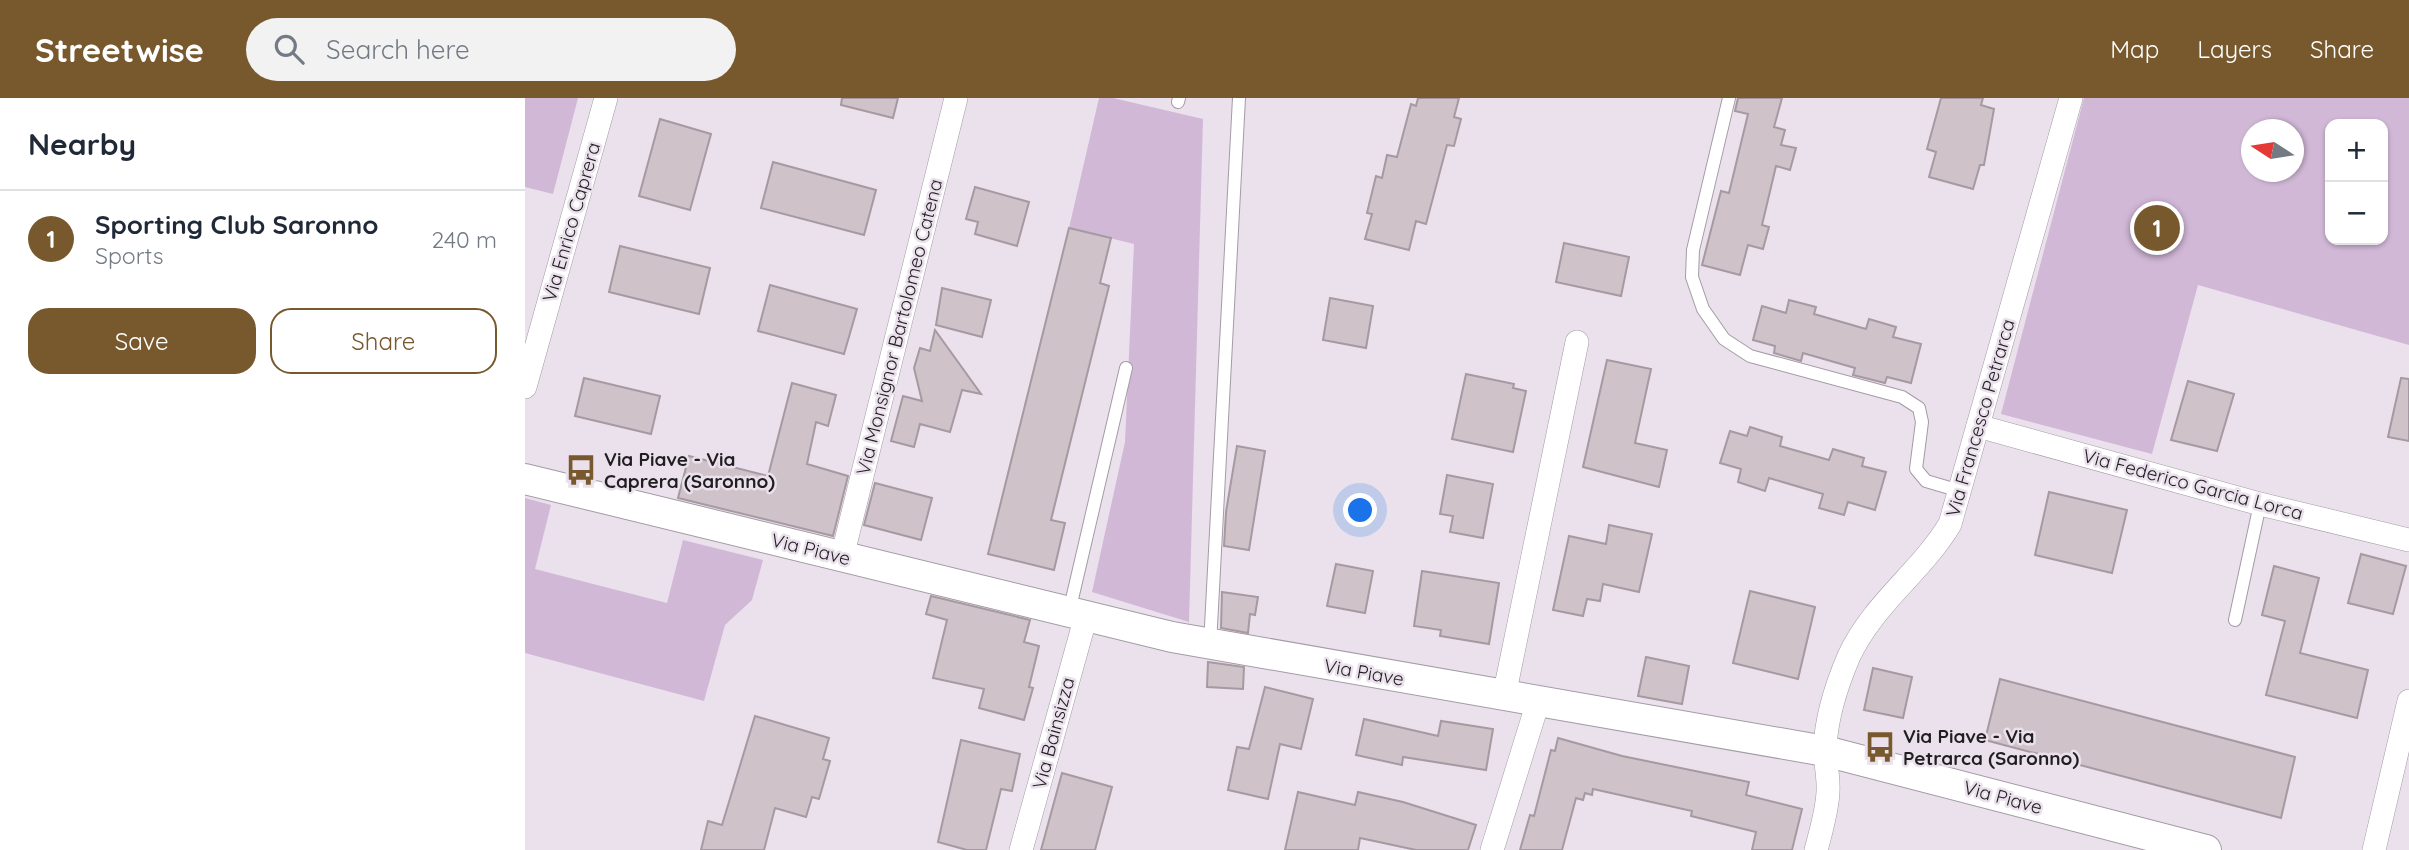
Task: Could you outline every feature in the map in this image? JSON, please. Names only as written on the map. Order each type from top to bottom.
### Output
[{"type":"street","name":"Via Enrico Caprera","points":[[525,387],[606,98]]},
{"type":"street","name":"Via Monsignor Bartolomeo Catena","points":[[842,557],[956,98]]},
{"type":"street","name":"Via Francesco Petrarca","points":[[1817,850],[1828,793],[1825,751],[1832,707],[1850,654],[1877,612],[1937,545],[1950,524],[2071,98]]},
{"type":"street","points":[[1504,696],[1577,342]]},
{"type":"street","name":"Via Federico Garcia Lorca","points":[[1978,426],[2260,504],[2409,540]]},
{"type":"street","name":"Via Piave","points":[[525,479],[1210,645],[1825,751],[2206,850]]},
{"type":"street","name":"Via Bainsizza","points":[[1021,850],[1077,614]]},
{"type":"street","points":[[2374,850],[2409,701]]},
{"type":"street","points":[[1492,850],[1538,702]]},
{"type":"lane","points":[[1210,645],[1239,98]]},
{"type":"lane","points":[[1729,98],[1693,250],[1692,277],[1703,309],[1724,339],[1750,356],[1902,397],[1919,408],[1922,422],[1916,469],[1926,481],[1960,491]]},
{"type":"lane","points":[[1077,614],[1126,368]]},
{"type":"lane","points":[[2235,620],[2260,504]]},
{"type":"shaded area","points":[[525,98],[578,98],[553,194],[525,187]]},
{"type":"shaded area","points":[[1099,98],[1113,98],[1203,119],[1189,622],[1092,592],[1125,442],[1134,244],[1069,228]]},
{"type":"shaded area","points":[[2084,98],[2409,98],[2409,345],[2198,285],[2152,454],[2001,414]]},
{"type":"shaded area","points":[[525,498],[551,505],[535,569],[667,603],[683,540],[763,560],[752,600],[725,625],[704,701],[525,653]]},
{"type":"building","points":[[842,98],[898,98],[893,118],[841,105]]},
{"type":"building","points":[[1418,98],[1459,98],[1454,117],[1461,119],[1454,146],[1447,145],[1426,224],[1416,221],[1409,250],[1365,239],[1372,214],[1367,213],[1376,176],[1382,178],[1387,155],[1397,157],[1411,104],[1416,106]]},
{"type":"building","points":[[1738,98],[1782,98],[1774,127],[1785,130],[1781,145],[1796,148],[1790,170],[1776,166],[1762,225],[1769,227],[1763,249],[1748,245],[1740,275],[1702,265],[1721,191],[1729,193],[1748,114],[1735,111]]},
{"type":"building","points":[[1941,98],[1983,98],[1981,105],[1994,109],[1984,165],[1980,165],[1973,189],[1929,177],[1936,152],[1927,149]]},
{"type":"building","points":[[660,119],[711,134],[690,210],[639,196]]},
{"type":"building","points":[[773,162],[876,190],[864,235],[761,208]]},
{"type":"building","points":[[975,187],[1029,202],[1017,246],[975,234],[978,222],[966,219]]},
{"type":"building","points":[[1069,228],[1111,238],[1100,283],[1109,286],[1051,520],[1065,523],[1054,570],[988,554]]},
{"type":"building","points":[[1564,243],[1629,257],[1621,296],[1556,282]]},
{"type":"building","points":[[620,246],[710,268],[699,314],[609,292]]},
{"type":"building","points":[[770,285],[857,309],[844,354],[758,331]]},
{"type":"building","points":[[942,288],[991,300],[982,337],[936,325]]},
{"type":"building","points":[[1330,298],[1373,306],[1366,348],[1323,340]]},
{"type":"building","points":[[1789,300],[1816,307],[1814,314],[1866,329],[1869,319],[1896,327],[1893,337],[1921,344],[1911,383],[1887,377],[1885,383],[1853,375],[1855,368],[1803,353],[1801,361],[1774,353],[1775,346],[1753,340],[1762,306],[1786,313]]},
{"type":"building","points":[[935,330],[981,394],[962,390],[950,432],[920,424],[914,447],[891,441],[903,396],[922,401],[914,368],[920,348],[930,351]]},
{"type":"building","points":[[1607,360],[1651,369],[1635,443],[1667,450],[1659,487],[1583,467]]},
{"type":"building","points":[[1466,374],[1514,384],[1513,388],[1526,391],[1513,452],[1452,439]]},
{"type":"building","points":[[584,378],[660,396],[651,434],[575,416]]},
{"type":"building","points":[[2401,378],[2409,379],[2409,441],[2388,437]]},
{"type":"building","points":[[2188,381],[2234,394],[2217,451],[2171,440]]},
{"type":"building","points":[[792,383],[836,395],[828,426],[816,422],[807,464],[848,476],[833,536],[678,498],[689,456],[768,476]]},
{"type":"building","points":[[1750,427],[1782,437],[1780,446],[1829,460],[1833,449],[1864,458],[1862,466],[1886,472],[1875,510],[1848,502],[1844,515],[1819,508],[1823,494],[1769,478],[1765,491],[1738,482],[1741,469],[1720,463],[1730,431],[1747,436]]},
{"type":"building","points":[[1237,446],[1265,451],[1249,550],[1224,546],[1226,512]]},
{"type":"building","points":[[1447,475],[1493,484],[1483,538],[1450,532],[1453,516],[1440,514]]},
{"type":"building","points":[[875,483],[932,498],[921,540],[864,525]]},
{"type":"building","points":[[2049,492],[2127,510],[2112,573],[2035,555]]},
{"type":"building","points":[[1609,525],[1652,534],[1639,592],[1603,584],[1600,601],[1587,599],[1583,616],[1553,610],[1569,536],[1606,544]]},
{"type":"building","points":[[2361,554],[2406,566],[2393,614],[2348,603]]},
{"type":"building","points":[[1336,564],[1373,571],[1365,613],[1327,606]]},
{"type":"building","points":[[2274,566],[2319,578],[2300,653],[2368,670],[2357,718],[2266,695],[2285,621],[2262,615]]},
{"type":"building","points":[[1422,571],[1499,583],[1489,644],[1440,636],[1441,630],[1414,626]]},
{"type":"building","points":[[1750,591],[1815,607],[1798,679],[1733,663]]},
{"type":"building","points":[[1222,592],[1258,597],[1255,615],[1250,614],[1248,633],[1221,628]]},
{"type":"building","points":[[931,596],[1030,620],[1024,642],[1039,646],[1029,687],[1033,688],[1024,720],[979,708],[984,689],[933,678],[947,620],[926,614]]},
{"type":"building","points":[[1646,657],[1689,666],[1682,704],[1638,696]]},
{"type":"building","points":[[1208,662],[1244,667],[1243,689],[1207,687]]},
{"type":"building","points":[[1873,668],[1912,677],[1903,718],[1864,710]]},
{"type":"building","points":[[2000,679],[2295,757],[2281,818],[1985,740]]},
{"type":"building","points":[[1265,687],[1313,699],[1301,749],[1280,744],[1268,799],[1228,790],[1237,747],[1249,749]]},
{"type":"building","points":[[755,716],[829,738],[823,759],[830,761],[819,799],[812,797],[806,817],[775,808],[764,850],[701,850],[708,821],[722,825]]},
{"type":"building","points":[[1364,719],[1438,736],[1441,721],[1493,729],[1486,770],[1403,757],[1402,765],[1356,755]]},
{"type":"building","points":[[1558,738],[1622,756],[1749,782],[1746,795],[1802,809],[1792,850],[1752,850],[1756,832],[1691,816],[1692,811],[1593,789],[1592,795],[1585,793],[1583,800],[1576,798],[1562,850],[1520,850],[1530,815],[1534,816],[1551,750],[1555,751]]},
{"type":"building","points":[[961,740],[1020,754],[1012,791],[1001,789],[986,850],[967,850],[938,842]]},
{"type":"building","points":[[1062,773],[1112,787],[1095,850],[1041,850]]},
{"type":"building","points":[[1298,792],[1355,805],[1358,792],[1403,802],[1476,825],[1468,850],[1416,850],[1360,838],[1358,850],[1285,850]]},
{"type":"place","name":"Sporting Club Saronno","points":[[2157,228]]},
{"type":"place","name":"Via Piave - Via Caprera (Saronno)","points":[[581,470]]},
{"type":"place","name":"Via Piave - Via Petrarca (Saronno)","points":[[1880,747]]}]
